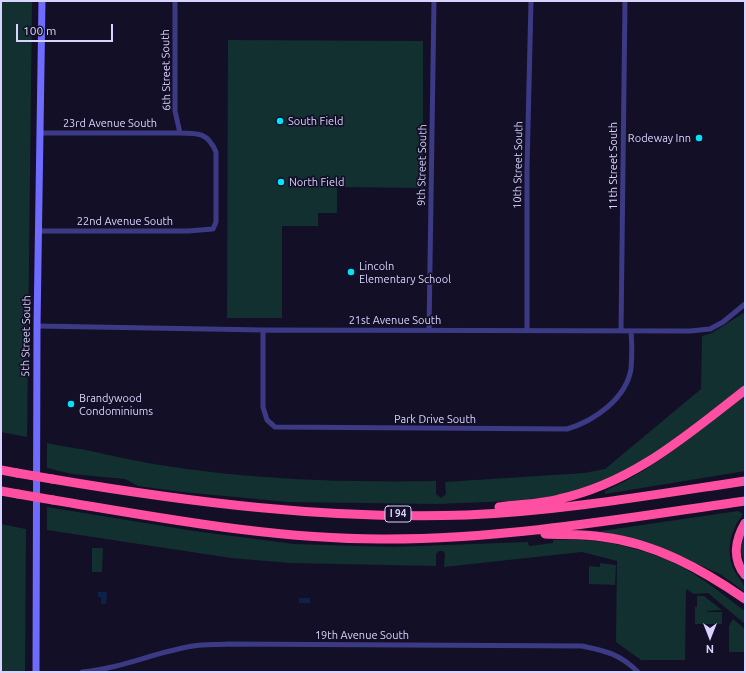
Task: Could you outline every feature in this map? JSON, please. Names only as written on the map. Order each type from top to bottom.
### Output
[{"type":"highway","points":[[436,514],[559,500],[604,486],[638,469],[745,390]]},
{"type":"highway","name":"I 94","points":[[1,470],[52,479],[275,510],[466,515],[570,508],[745,481]]},
{"type":"highway","points":[[1,491],[157,517],[277,533],[385,540],[465,538],[568,527],[745,501]]},
{"type":"highway","points":[[745,523],[736,544],[736,558],[740,569],[745,575]]},
{"type":"highway","points":[[516,532],[604,537],[640,545],[674,557],[702,572],[745,599]]},
{"type":"street","name":"5th Street South","points":[[36,672],[37,326],[42,1]]},
{"type":"street","name":"6th Street South","points":[[174,1],[175,111],[180,133]]},
{"type":"street","name":"9th Street South","points":[[429,330],[434,1]]},
{"type":"street","name":"10th Street South","points":[[527,330],[527,169],[531,1]]},
{"type":"street","name":"11th Street South","points":[[621,331],[625,1]]},
{"type":"street","name":"23rd Avenue South","points":[[40,133],[180,133]]},
{"type":"street","name":"22nd Avenue South","points":[[39,231],[188,231],[213,229],[216,222],[216,152],[212,142],[204,136],[196,133],[180,133]]},
{"type":"street","name":"21st Avenue South","points":[[37,326],[263,330],[690,331],[710,329],[724,322],[745,304]]},
{"type":"street","name":"Park Drive South","points":[[263,330],[263,407],[267,420],[276,427],[567,429],[578,426],[609,407],[625,385],[631,370],[631,331]]},
{"type":"street","name":"19th Avenue South","points":[[82,672],[103,671],[143,658],[194,646],[228,644],[582,646],[607,651],[620,658],[638,672]]},
{"type":"green space","points":[[1,1],[32,1],[27,437],[1,432]]},
{"type":"green space","points":[[228,40],[423,41],[423,188],[337,187],[337,213],[318,213],[318,226],[282,226],[282,318],[227,318]]},
{"type":"green space","points":[[745,312],[745,385],[648,459],[604,482],[560,496],[512,501],[436,504],[288,502],[182,492],[138,486],[125,479],[72,474],[47,468],[47,443],[137,461],[221,473],[307,480],[436,481],[436,494],[441,498],[446,494],[445,482],[584,473],[605,469],[701,389],[702,336],[712,333]]},
{"type":"green space","points":[[745,394],[745,471],[605,494],[605,491],[624,482],[660,460]]},
{"type":"green space","points":[[47,507],[194,531],[294,544],[393,547],[528,542],[529,546],[553,543],[553,540],[569,539],[616,544],[647,552],[676,564],[694,574],[745,611],[745,624],[708,593],[694,594],[686,589],[685,660],[641,660],[616,642],[617,561],[582,552],[444,567],[445,554],[443,551],[439,551],[436,554],[436,566],[290,563],[231,558],[47,530]]},
{"type":"green space","points":[[738,511],[743,514],[733,533],[730,555],[731,563],[743,583],[745,592],[720,574],[672,553],[601,534],[601,531]]},
{"type":"green space","points":[[1,524],[26,529],[25,672],[1,672]]},
{"type":"green space","points":[[745,532],[745,567],[741,549]]},
{"type":"green space","points":[[92,548],[103,548],[102,572],[92,572]]},
{"type":"green space","points":[[600,563],[616,565],[615,585],[589,584],[589,566],[600,567]]},
{"type":"green space","points":[[697,596],[704,596],[722,610],[707,612],[722,612],[722,624],[695,624],[695,607],[697,607]]},
{"type":"green space","points":[[733,619],[745,629],[744,652],[729,652],[729,626]]},
{"type":"water","points":[[98,592],[107,592],[106,604],[101,604],[101,597],[98,597]]},
{"type":"water","points":[[299,598],[310,598],[310,603],[299,603]]},
{"type":"place","name":"South Field","points":[[280,121]]},
{"type":"place","name":"Rodeway Inn","points":[[699,138]]},
{"type":"place","name":"North Field","points":[[281,182]]},
{"type":"place","name":"Lincoln Elementary School","points":[[351,272]]},
{"type":"place","name":"Brandywood Condominiums","points":[[71,404]]}]
